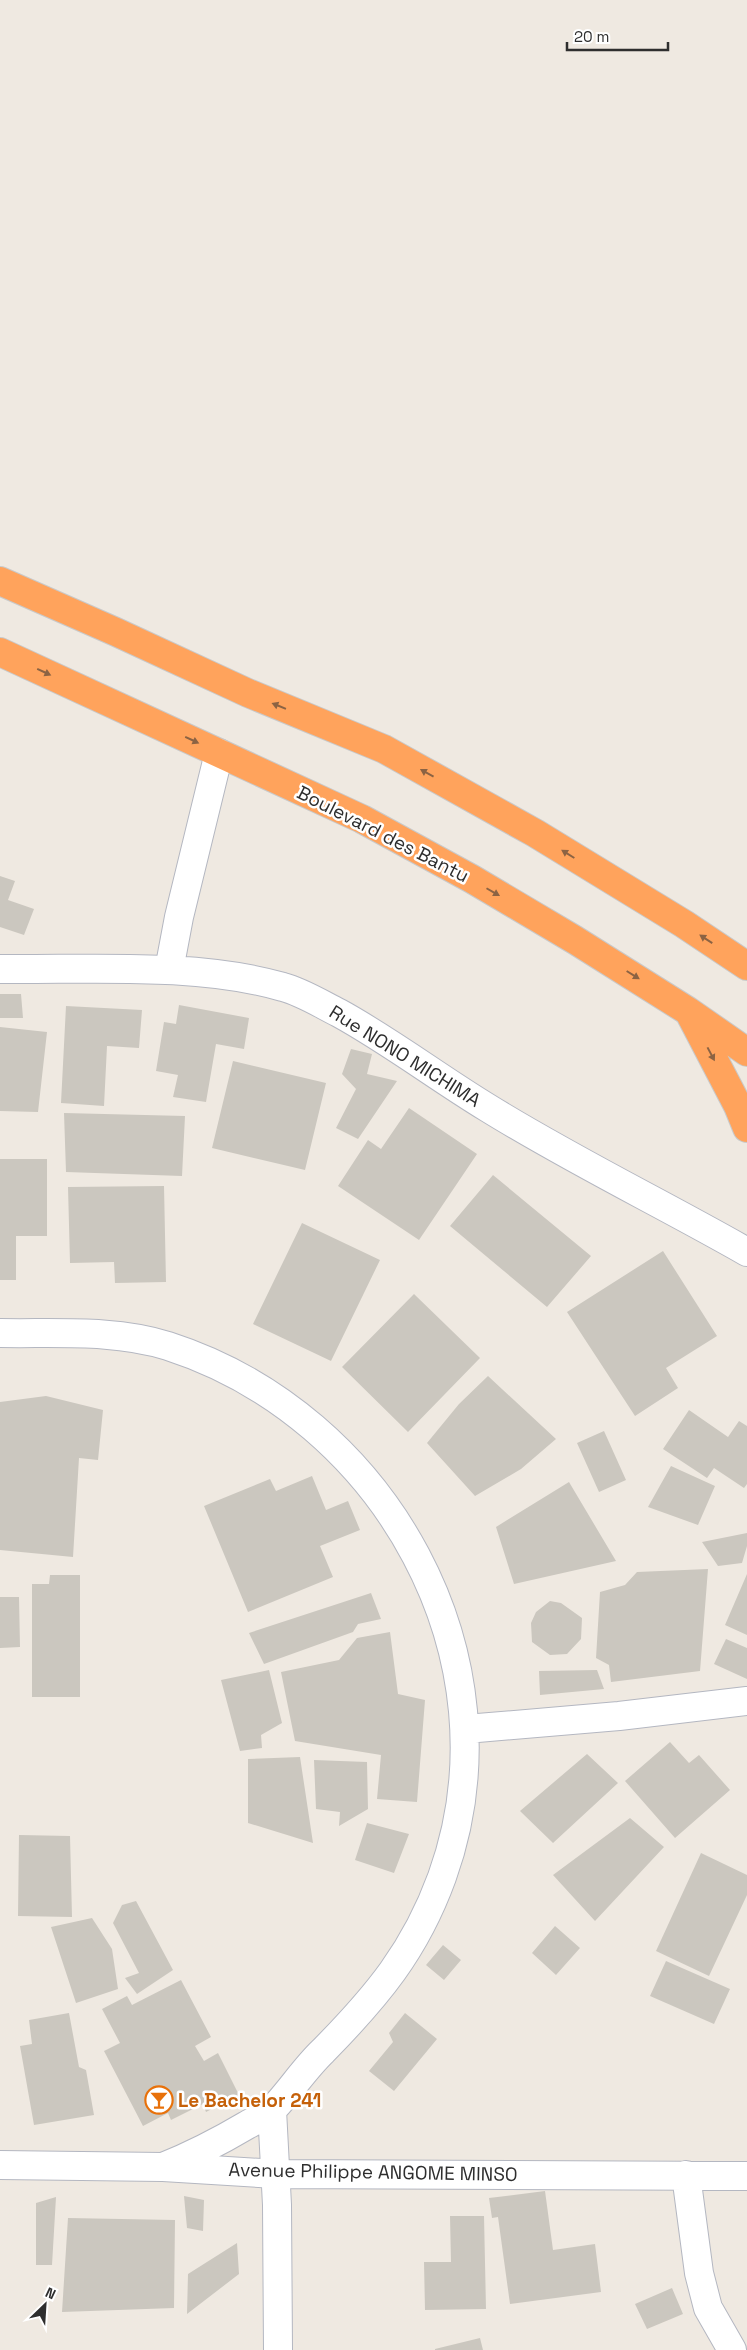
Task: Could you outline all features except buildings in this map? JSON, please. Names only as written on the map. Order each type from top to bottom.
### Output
[{"type":"highway","points":[[0,581],[248,693],[384,749],[535,833],[684,924],[747,966]]},
{"type":"highway","name":"Boulevard des Bantu","points":[[0,652],[362,819],[575,940],[688,1011],[747,1052]]},
{"type":"highway","points":[[688,1011],[738,1106],[747,1128]]},
{"type":"street","points":[[169,970],[179,916],[219,753]]},
{"type":"street","name":"Rue NONO MICHIMA","points":[[0,969],[169,970],[243,977],[285,987],[322,1004],[369,1030],[510,1122],[747,1252]]},
{"type":"street","points":[[0,1333],[104,1335],[139,1338],[196,1356],[230,1371],[263,1391],[322,1436],[350,1463],[397,1522],[417,1554],[448,1628],[458,1674],[466,1729],[466,1769],[453,1840],[443,1875],[431,1905],[412,1942],[374,1997],[303,2071],[272,2110],[196,2154],[164,2167]]},
{"type":"street","points":[[466,1729],[619,1716],[747,1701]]},
{"type":"street","points":[[272,2110],[276,2174],[278,2350]]},
{"type":"street","name":"Avenue Philippe ANGOME MINSO","points":[[0,2165],[164,2167],[276,2174],[747,2176]]},
{"type":"street","points":[[686,2175],[699,2273],[708,2308],[732,2350]]},
{"type":"place","name":"Le Bachelor 241","points":[[159,2100]]}]
